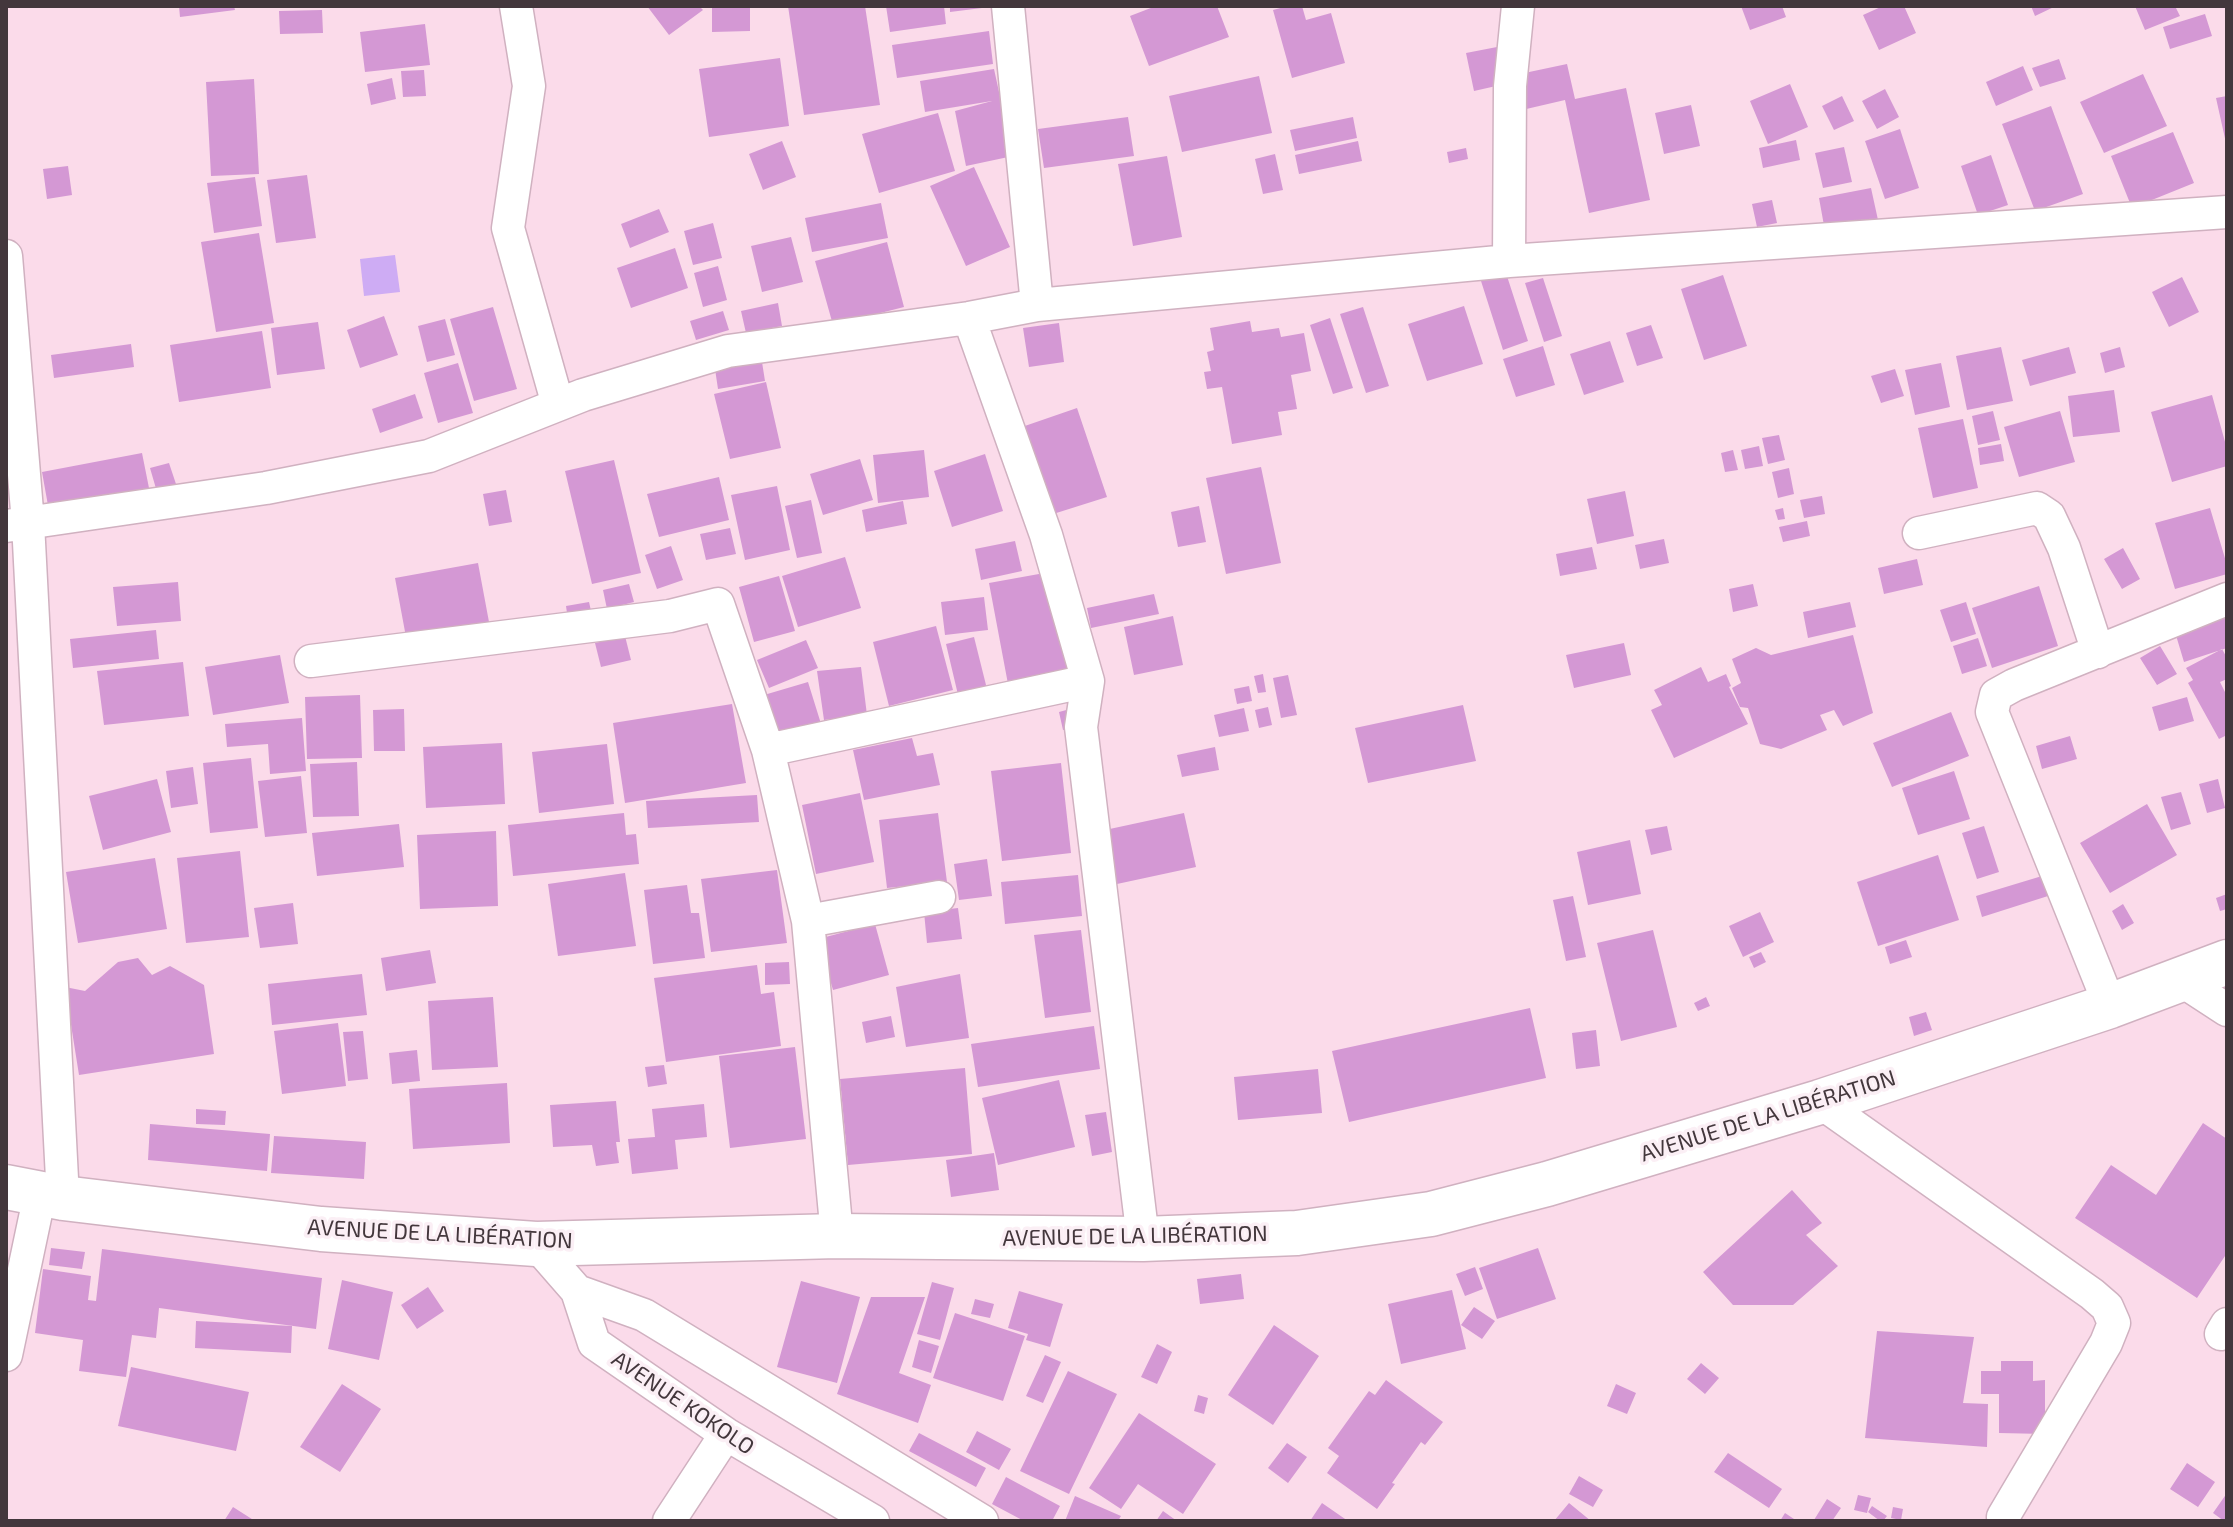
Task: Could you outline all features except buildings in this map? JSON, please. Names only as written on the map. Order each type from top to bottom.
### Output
[{"type":"highway","name":"AVENUE DE LA LIBÉRATION","points":[[36,1193],[321,1229],[536,1244],[837,1236],[1143,1239],[1297,1233],[1431,1214],[1547,1184],[1820,1102],[2110,1006],[2227,962]]},
{"type":"street","points":[[516,6],[529,86],[508,228],[558,405]]},
{"type":"street","points":[[1008,6],[1037,305]]},
{"type":"street","points":[[1509,261],[1510,86],[1518,6]]},
{"type":"street","points":[[17,525],[266,488],[429,456],[583,395],[728,351],[969,318],[1037,305],[1509,261],[2227,212]]},
{"type":"street","points":[[6,256],[36,1193],[6,1355]]},
{"type":"street","points":[[969,318],[1046,535],[1088,681],[1081,727],[1143,1239]]},
{"type":"street","points":[[1919,533],[2037,508],[2049,516],[2064,548],[2098,652]]},
{"type":"street","points":[[2110,1006],[1992,712],[1996,695],[2227,599]]},
{"type":"street","points":[[311,661],[670,616],[718,604],[768,750],[808,921],[837,1236]]},
{"type":"street","points":[[768,750],[1088,681]]},
{"type":"street","points":[[808,921],[939,897]]},
{"type":"street","points":[[2181,980],[2227,1010]]},
{"type":"street","points":[[1820,1102],[2107,1307],[2114,1323],[2106,1343],[2003,1517]]},
{"type":"street","name":"AVENUE KOKOLO","points":[[536,1244],[577,1291],[594,1343],[726,1434],[873,1521]]},
{"type":"street","points":[[577,1291],[644,1315],[982,1521]]},
{"type":"street","points":[[669,1521],[726,1434]]},
{"type":"shaded area","points":[[395,255],[400,292],[364,296],[360,259]]}]
